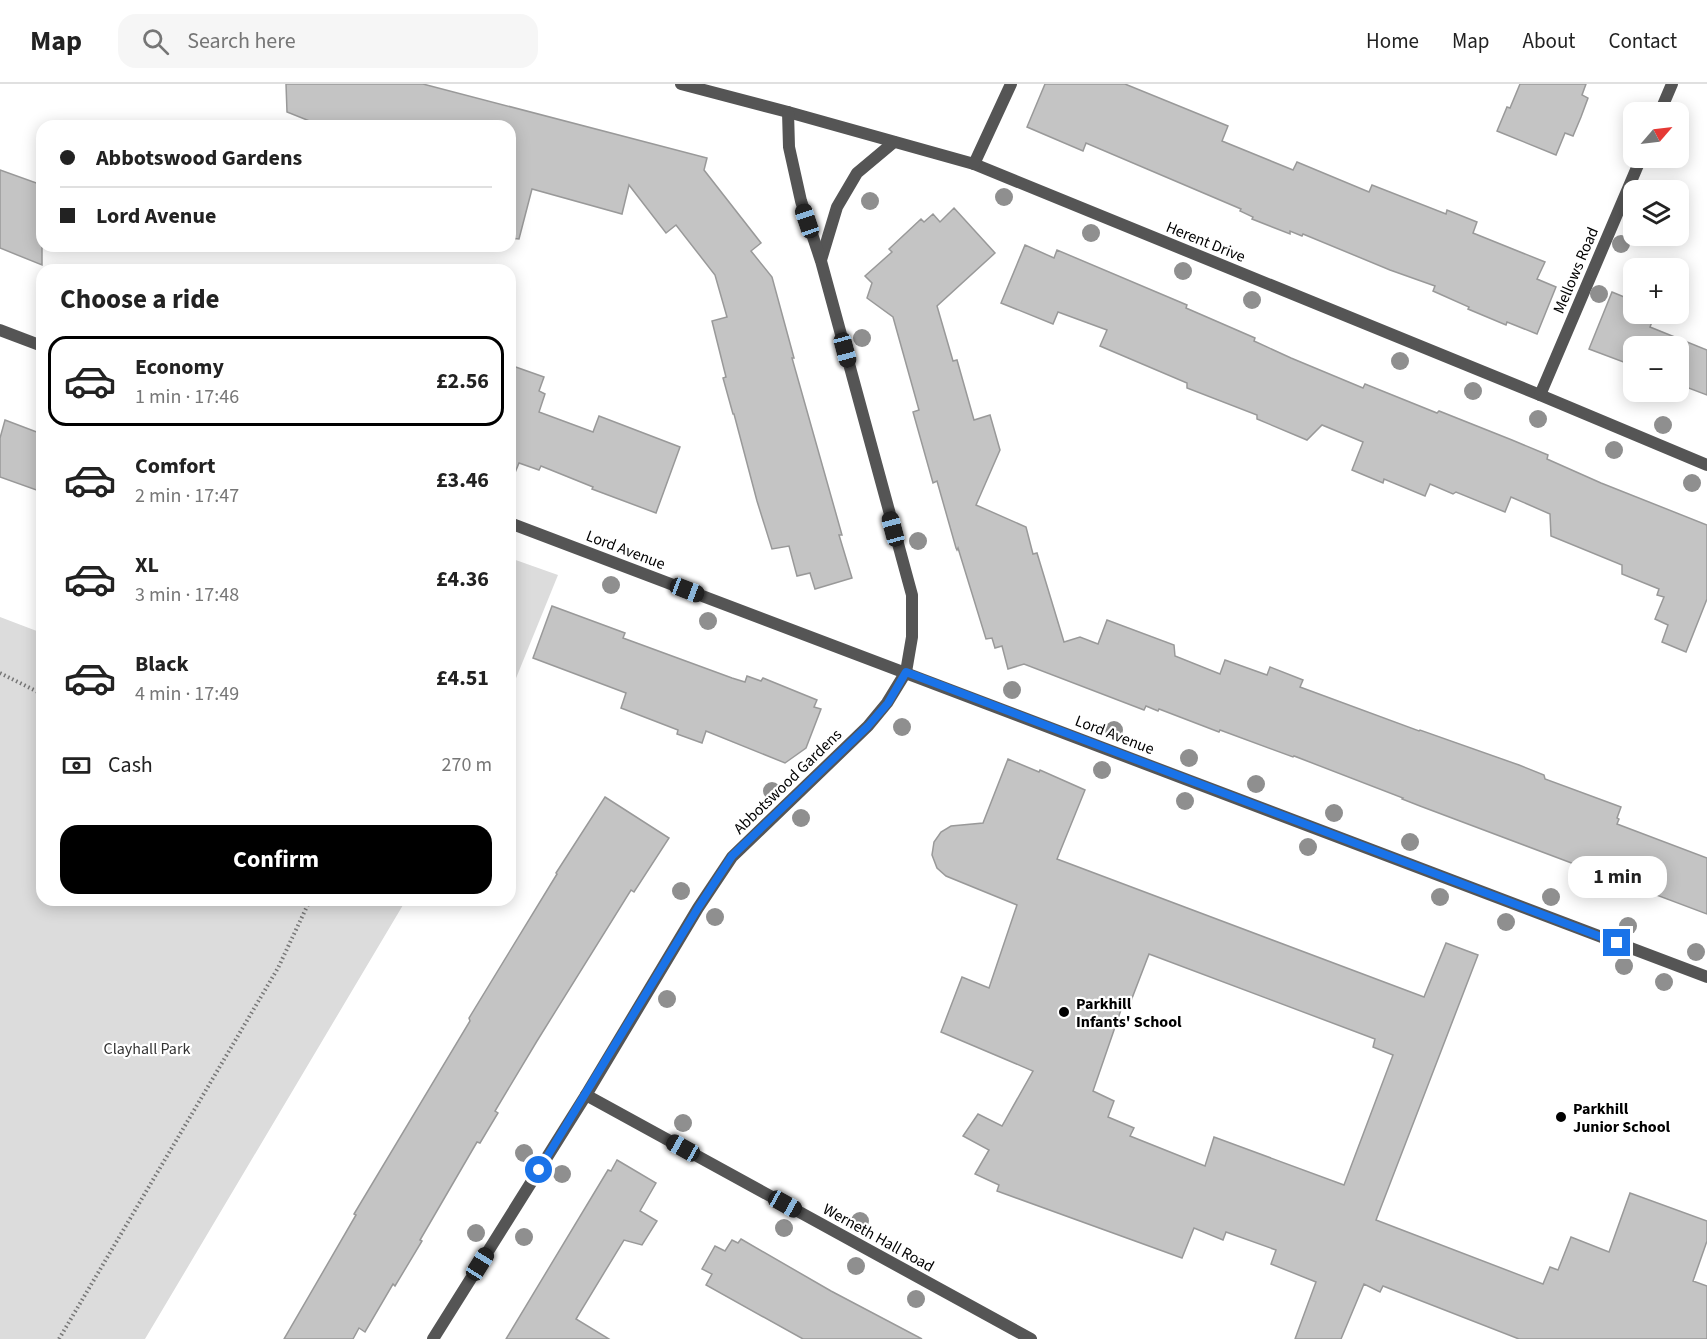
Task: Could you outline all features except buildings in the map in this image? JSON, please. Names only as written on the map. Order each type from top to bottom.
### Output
[{"type":"street","name":"Herent Drive","points":[[681,84],[974,164],[1707,465]]},
{"type":"street","points":[[974,164],[1011,84]]},
{"type":"street","points":[[1664,102],[1672,84]]},
{"type":"street","name":"Abbotswood Gardens","points":[[433,1339],[732,856],[868,726],[888,703],[906,672],[912,637],[912,596],[821,261],[801,201],[789,147],[788,112]]},
{"type":"street","points":[[821,261],[837,207],[857,173],[894,142]]},
{"type":"street","name":"Mellows Road","points":[[1540,395],[1637,168]]},
{"type":"street","points":[[0,330],[36,344]]},
{"type":"street","name":"Lord Avenue","points":[[516,525],[1707,977]]},
{"type":"street","name":"Werneth Hall Road","points":[[586,1095],[1031,1339]]},
{"type":"path","points":[[0,673],[36,691]]},
{"type":"path","points":[[59,1339],[278,968],[307,906]]},
{"type":"green space","points":[[516,560],[558,575],[516,678]]},
{"type":"green space","name":"Clayhall Park","points":[[0,617],[36,631],[36,906],[402,906],[145,1339],[0,1339]]},
{"type":"place","name":"Parkhill Infants' School","points":[[1064,1012]]},
{"type":"place","name":"Parkhill Junior School","points":[[1561,1117]]},
{"type":"route","points":[[539,1170],[732,856],[868,726],[888,703],[906,672],[1617,943]]}]
